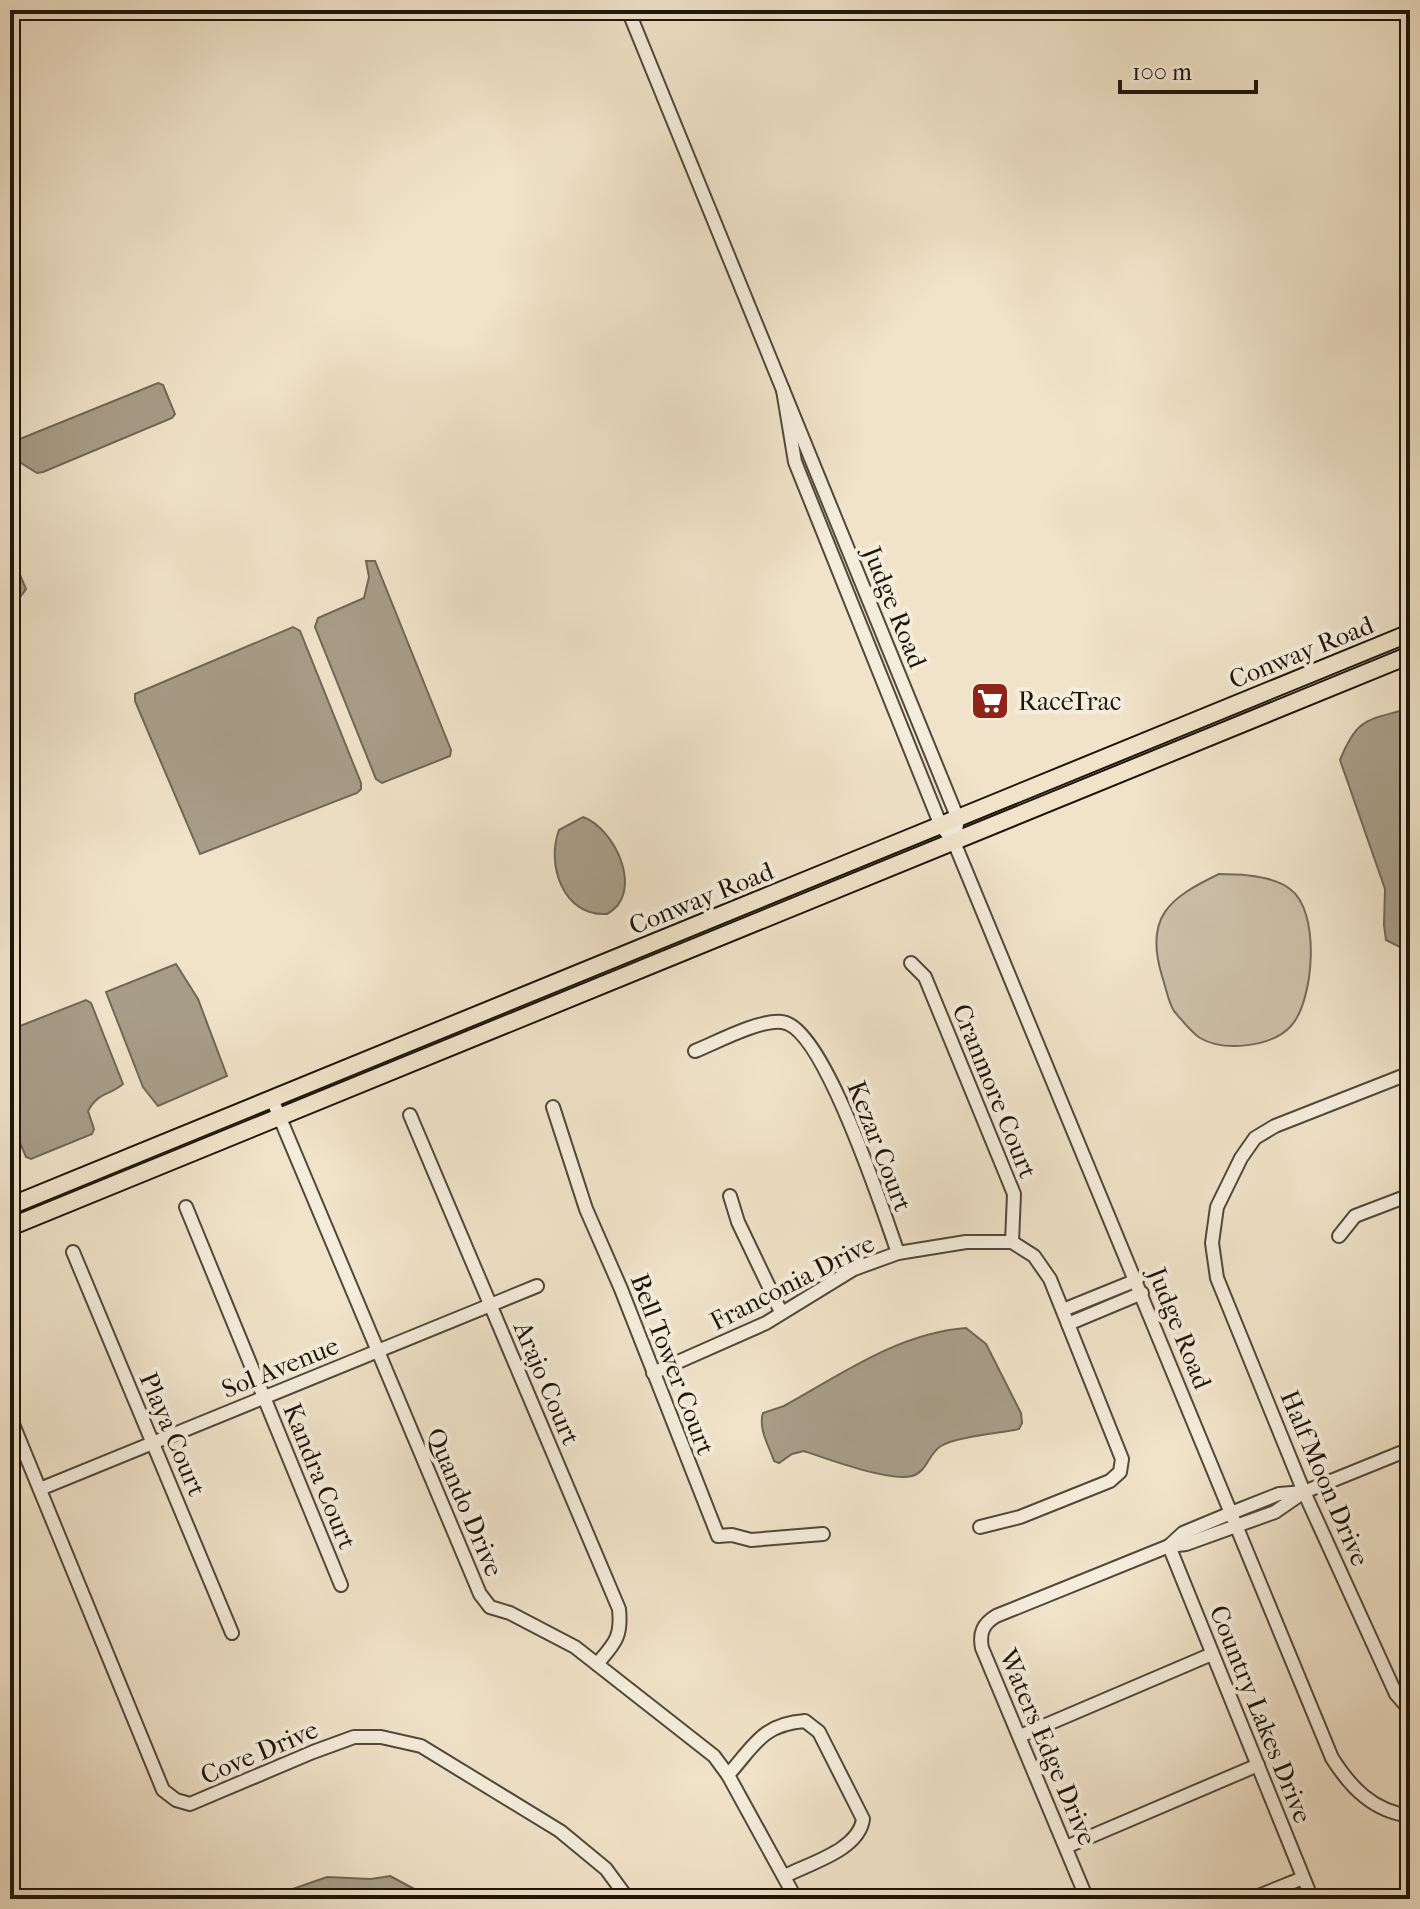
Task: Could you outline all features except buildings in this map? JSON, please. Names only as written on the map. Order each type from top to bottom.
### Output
[{"type":"main road","name":"Conway Road","points":[[10,1206],[1410,633]]},
{"type":"main road","name":"Conway Road","points":[[10,1227],[1410,655]]},
{"type":"main road","points":[[1167,754],[1186,738],[1194,722]]},
{"type":"main road","points":[[541,1011],[557,996],[566,979]]},
{"type":"street","name":"Judge Road","points":[[628,10],[958,819]]},
{"type":"street","name":"Judge Road","points":[[783,390],[795,462],[941,826],[954,842],[1332,1758],[1357,1792],[1374,1805],[1410,1816]]},
{"type":"street","points":[[954,842],[958,819]]},
{"type":"street","name":"Cranmore Court","points":[[911,963],[925,977],[1014,1194],[1012,1242]]},
{"type":"street","name":"Kezar Court","points":[[695,1051],[770,1022],[786,1022],[797,1030],[829,1076],[842,1101],[898,1253]]},
{"type":"street","name":"Half Moon Drive","points":[[1410,1073],[1275,1126],[1255,1138],[1241,1158],[1217,1207],[1212,1243],[1217,1278],[1304,1492],[1396,1694],[1410,1710]]},
{"type":"street","name":"Quando Drive","points":[[272,1099],[480,1594],[490,1607],[510,1613],[575,1647],[714,1756],[728,1775],[796,1899]]},
{"type":"street","name":"Bell Tower Court","points":[[553,1107],[586,1209],[621,1289],[718,1536],[732,1535],[751,1540],[823,1534]]},
{"type":"street","name":"Arajo Court","points":[[410,1115],[619,1609],[621,1626],[618,1639],[597,1664]]},
{"type":"street","points":[[1339,1236],[1355,1216],[1410,1195]]},
{"type":"street","points":[[730,1196],[738,1222],[781,1312]]},
{"type":"street","name":"Kandra Court","points":[[186,1207],[341,1585]]},
{"type":"street","name":"Franconia Drive","points":[[653,1373],[766,1323],[854,1269],[898,1253],[966,1242],[1012,1242]]},
{"type":"street","points":[[980,1527],[1033,1512],[1110,1481],[1120,1472],[1122,1459],[1050,1279],[1034,1256],[1012,1242]]},
{"type":"street","name":"Playa Court","points":[[73,1252],[232,1633]]},
{"type":"street","points":[[1063,1310],[1137,1280]]},
{"type":"street","name":"Sol Avenue","points":[[40,1489],[537,1286]]},
{"type":"street","points":[[1068,1324],[1142,1293]]},
{"type":"street","points":[[1094,1297],[1100,1311]]},
{"type":"street","points":[[1410,1367],[1410,1435]]},
{"type":"street","name":"Cove Drive","points":[[10,1417],[163,1790],[176,1800],[190,1804],[354,1737],[381,1737],[421,1746],[560,1831],[606,1869],[628,1899]]},
{"type":"street","points":[[1169,1546],[1183,1533],[1270,1497],[1304,1492],[1410,1449]]},
{"type":"street","points":[[1169,1546],[1186,1544],[1275,1512],[1304,1492]]},
{"type":"street","points":[[1270,1497],[1275,1512]]},
{"type":"street","name":"Waters Edge Drive","points":[[1087,1899],[980,1637],[986,1622],[996,1616],[1169,1546]]},
{"type":"street","name":"Country Lakes Drive","points":[[1169,1546],[1312,1899]]},
{"type":"street","points":[[1020,1736],[1212,1654]]},
{"type":"street","points":[[728,1775],[768,1730],[786,1722],[805,1721],[819,1732],[863,1819],[861,1831],[851,1844],[785,1876]]},
{"type":"street","points":[[1066,1847],[1258,1765]]},
{"type":"street","points":[[1251,1899],[1303,1878]]},
{"type":"shaded area","points":[[158,383],[163,385],[175,414],[172,418],[43,472],[37,473],[10,456],[10,443]]},
{"type":"shaded area","points":[[10,551],[26,589],[21,596],[10,601]]},
{"type":"shaded area","points":[[366,561],[375,561],[451,750],[450,756],[382,783],[376,779],[315,627],[318,618],[364,598],[369,577]]},
{"type":"shaded area","points":[[293,627],[300,631],[361,789],[200,854],[135,701],[135,694]]},
{"type":"shaded area","points":[[1410,708],[1410,942],[1402,948],[1386,940],[1385,889],[1340,760],[1352,735],[1366,722]]},
{"type":"shaded area","points":[[583,817],[606,834],[622,862],[624,892],[618,905],[607,914],[592,913],[579,907],[569,898],[557,872],[555,858],[559,830]]},
{"type":"shaded area","points":[[1219,874],[1275,881],[1290,889],[1300,900],[1306,916],[1311,956],[1305,997],[1299,1014],[1283,1033],[1260,1043],[1222,1045],[1200,1038],[1174,1011],[1157,956],[1156,939],[1165,912],[1186,892]]},
{"type":"shaded area","points":[[176,964],[198,999],[227,1076],[158,1106],[143,1087],[106,992]]},
{"type":"shaded area","points":[[86,1000],[91,1003],[123,1084],[100,1097],[88,1111],[94,1129],[92,1134],[31,1159],[26,1157],[10,1119],[10,1030]]},
{"type":"shaded area","points":[[966,1328],[986,1344],[1021,1413],[1019,1429],[947,1443],[937,1449],[921,1470],[912,1476],[874,1473],[804,1451],[792,1454],[779,1463],[774,1461],[763,1431],[763,1413],[784,1406],[894,1346],[941,1331]]},
{"type":"shaded area","points":[[390,1876],[433,1899],[264,1899],[327,1877],[371,1879]]},
{"type":"place","name":"RaceTrac","points":[[990,701]]}]
